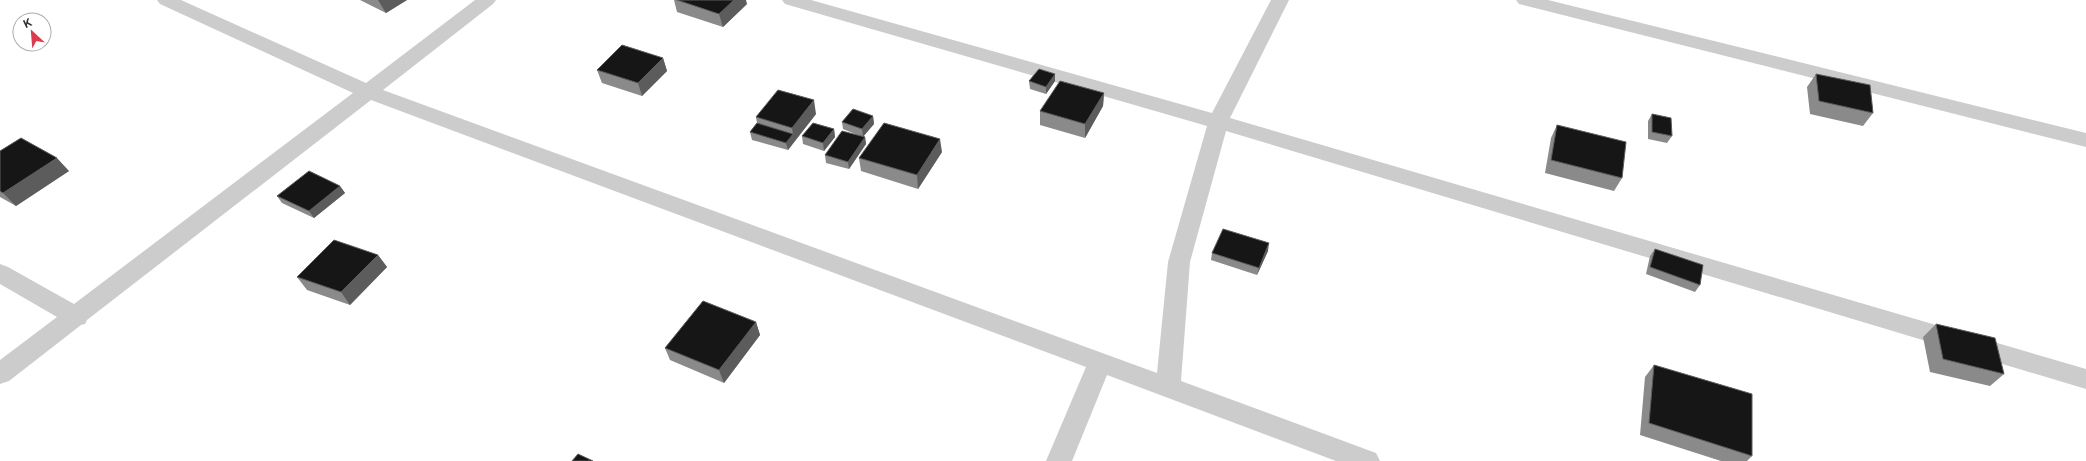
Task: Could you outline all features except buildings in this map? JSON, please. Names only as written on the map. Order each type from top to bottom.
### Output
[{"type":"street","points":[[166,0],[367,92],[1367,461]]},
{"type":"street","points":[[0,374],[77,317],[487,0]]},
{"type":"street","points":[[791,0],[1218,122],[2086,379]]},
{"type":"street","points":[[1168,388],[1179,262],[1218,122],[1280,0]]},
{"type":"street","points":[[1525,0],[2086,140]]},
{"type":"street","points":[[0,273],[77,317]]},
{"type":"street","points":[[1059,461],[1100,363]]}]
